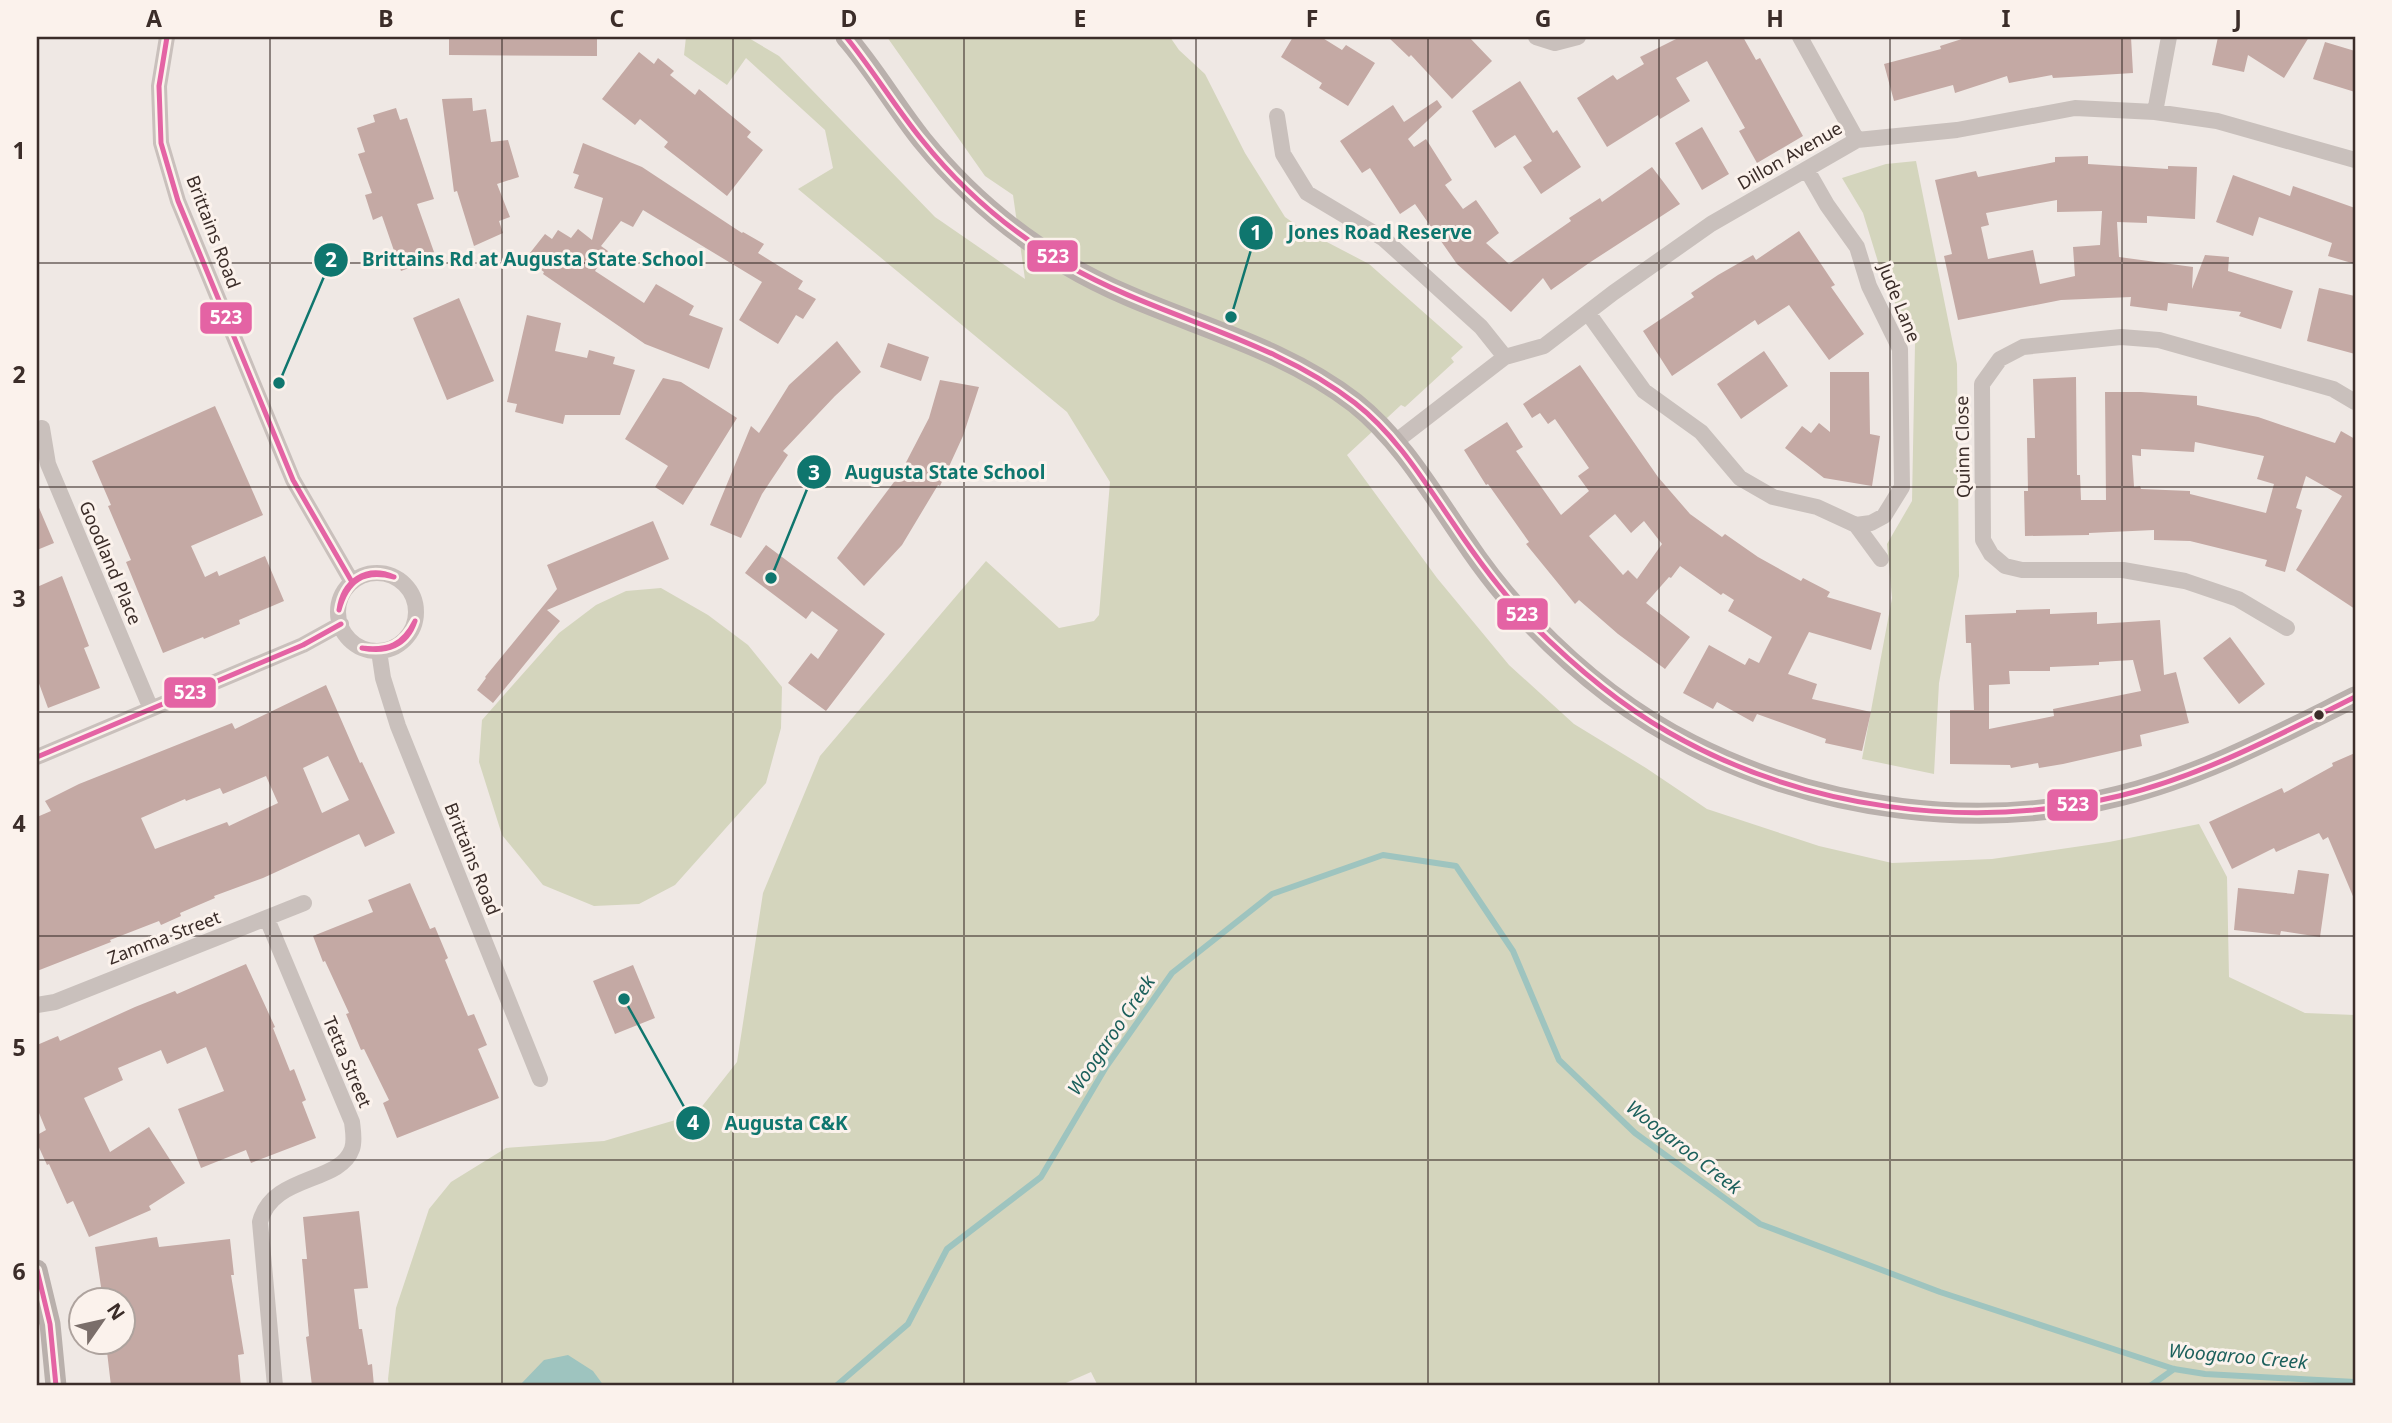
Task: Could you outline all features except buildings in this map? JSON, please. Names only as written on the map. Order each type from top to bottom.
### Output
[{"type":"street","name":"Brittains Road","points":[[167,37],[159,86],[161,143],[178,201],[293,480],[352,582]]},
{"type":"street","points":[[846,37],[948,170],[997,215],[1037,247],[1102,285],[1273,353],[1308,372],[1356,404],[1395,442],[1422,476],[1464,540],[1530,623],[1570,660],[1638,713],[1689,743],[1738,766],[1811,790],[1861,802],[1921,811],[2018,812],[2077,806],[2130,793],[2206,769],[2355,697]]},
{"type":"street","points":[[1536,37],[1555,43],[1578,37]]},
{"type":"street","points":[[1800,37],[1857,139]]},
{"type":"street","points":[[2155,112],[2169,37]]},
{"type":"street","name":"Dillon Avenue","points":[[1395,442],[1505,357],[1544,346],[1711,224],[1857,139],[1957,130],[2076,108],[2155,112],[2217,121],[2355,160]]},
{"type":"street","points":[[1277,116],[1283,154],[1307,193],[1384,239],[1481,327],[1505,357]]},
{"type":"street","name":"Jude Lane","points":[[1807,170],[1827,205],[1857,247],[1870,286],[1900,349],[1902,487],[1884,516],[1871,523],[1856,525]]},
{"type":"street","points":[[1588,313],[1644,391],[1701,432],[1740,478],[1773,497],[1817,507],[1856,525],[1881,559]]},
{"type":"street","name":"Quinn Close","points":[[2287,628],[2238,599],[2185,581],[2123,570],[2022,570],[2005,566],[1992,554],[1983,540],[1982,384],[2000,359],[2023,347],[2120,337],[2159,340],[2333,389],[2355,402]]},
{"type":"street","name":"Goodland Place","points":[[42,428],[48,464],[151,709]]},
{"type":"street","points":[[386,573],[397,578],[413,596],[416,607],[413,628],[399,644],[379,651],[360,646],[345,633],[341,624],[340,601],[352,582],[363,575],[386,573]]},
{"type":"street","points":[[37,757],[318,638],[341,624]]},
{"type":"street","name":"Brittains Road","points":[[379,651],[383,678],[398,726],[540,1079]]},
{"type":"street","name":"Zamma Street","points":[[37,1005],[55,1002],[304,903]]},
{"type":"street","name":"Tetta Street","points":[[267,919],[352,1122],[354,1138],[352,1151],[334,1168],[275,1195],[264,1208],[260,1222],[275,1386]]},
{"type":"street","points":[[37,1270],[50,1324],[56,1386]]},
{"type":"green space","points":[[686,37],[747,37],[779,56],[935,217],[1025,279],[1013,195],[985,176],[887,37],[1170,37],[1179,50],[1205,74],[1245,153],[1285,217],[1302,229],[1369,264],[1463,347],[1451,358],[1454,362],[1405,407],[1401,405],[1347,455],[1437,578],[1509,665],[1574,724],[1707,809],[1819,846],[1892,863],[1992,859],[2109,842],[2199,824],[2227,877],[2229,977],[2305,1013],[2355,1015],[2355,1386],[1098,1386],[1091,1372],[1059,1386],[389,1386],[396,1308],[429,1209],[451,1182],[506,1148],[604,1141],[696,1114],[737,1062],[763,893],[820,756],[986,561],[1059,628],[1094,621],[1099,615],[1110,482],[1067,412],[798,189],[833,168],[825,130],[746,58],[727,85],[684,55]]},
{"type":"green space","points":[[1916,161],[1957,364],[1959,576],[1939,683],[1934,774],[1862,759],[1892,598],[1887,544],[1912,501],[1915,344],[1883,278],[1863,213],[1842,178],[1886,164]]},
{"type":"green space","points":[[661,588],[708,615],[748,645],[782,687],[781,728],[766,783],[675,885],[639,904],[594,906],[543,885],[502,835],[479,762],[482,720],[559,633],[596,605],[626,591]]},
{"type":"water","points":[[568,1355],[593,1371],[604,1386],[519,1386],[544,1360]]},
{"type":"waterway","name":"Woogaroo Creek","points":[[836,1386],[908,1324],[947,1249],[1041,1177],[1106,1067],[1172,973],[1272,894],[1383,855],[1456,866],[1513,951],[1559,1060],[1635,1133],[1760,1224],[1940,1292],[2174,1369],[2205,1374],[2355,1382]]},
{"type":"waterway","points":[[2150,1386],[2174,1369]]},
{"type":"transit line","name":"523","points":[[167,37],[159,86],[161,143],[178,201],[293,480],[352,582]]},
{"type":"transit line","name":"523","points":[[846,37],[937,158],[1007,225],[1067,265],[1102,283],[1287,361],[1322,380],[1355,403],[1384,429],[1420,475],[1490,575],[1548,639],[1580,669],[1631,709],[1668,732],[1720,758],[1774,780],[1830,796],[1888,806],[1946,812],[2004,812],[2062,807],[2150,788],[2210,766],[2355,697]]},
{"type":"transit line","name":"523","points":[[339,610],[345,591],[358,578],[374,573],[394,577]]},
{"type":"transit line","name":"523","points":[[339,610],[347,591],[358,580],[373,575],[394,577]]},
{"type":"transit line","name":"523","points":[[362,648],[394,645],[405,636],[415,621]]},
{"type":"transit line","name":"523","points":[[362,648],[394,646],[407,636],[415,621]]},
{"type":"transit line","name":"523","points":[[37,757],[303,645],[341,624]]},
{"type":"transit line","name":"523","points":[[37,1270],[50,1324],[56,1386]]},
{"type":"place","name":"Jones Road Reserve","points":[[1231,317]]},
{"type":"place","name":"Brittains Rd at Augusta State School","points":[[279,383]]},
{"type":"place","name":"Augusta State School","points":[[771,578]]},
{"type":"place","name":"Augusta C&K","points":[[624,999]]}]
